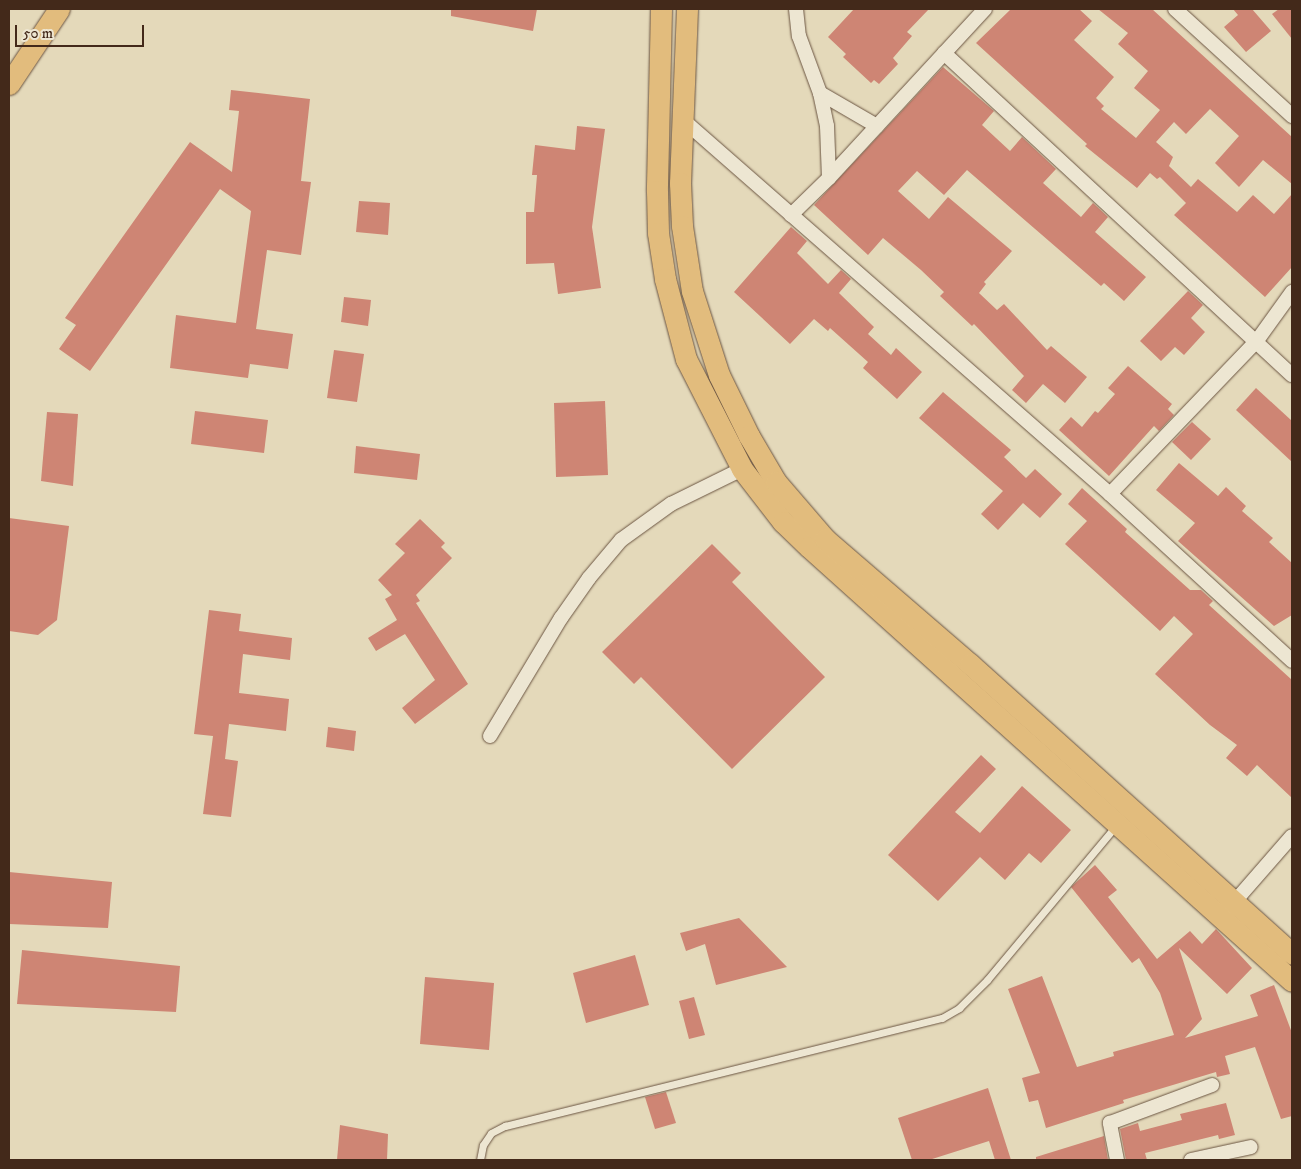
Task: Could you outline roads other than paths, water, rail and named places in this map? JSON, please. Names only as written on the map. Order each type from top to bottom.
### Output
[{"type":"main road","points":[[9,84],[59,9]]},
{"type":"main road","points":[[687,9],[682,118],[682,226],[692,291],[719,375],[748,436],[776,482],[825,539],[970,664],[1292,954]]},
{"type":"main road","points":[[658,15],[685,66]]},
{"type":"main road","points":[[658,15],[658,233],[665,279],[686,360],[742,469],[783,522],[808,547],[1292,982]]},
{"type":"street","points":[[796,9],[799,36],[820,93],[827,126],[829,178]]},
{"type":"street","points":[[791,215],[829,178],[985,9]]},
{"type":"street","points":[[1175,9],[1292,116]]},
{"type":"street","points":[[944,53],[1292,375]]},
{"type":"street","points":[[820,93],[877,126]]},
{"type":"street","points":[[682,118],[1110,494],[1292,661]]},
{"type":"street","points":[[1110,494],[1256,342],[1292,292]]},
{"type":"street","points":[[490,736],[562,618],[589,578],[621,540],[671,504],[742,469]]},
{"type":"street","points":[[1221,917],[1292,836]]},
{"type":"street","points":[[1117,1160],[1110,1123],[1212,1086]]},
{"type":"street","points":[[1191,1160],[1251,1147]]},
{"type":"lane","points":[[480,1160],[487,1139],[505,1126],[942,1018],[959,1008],[987,980],[1118,824]]}]
